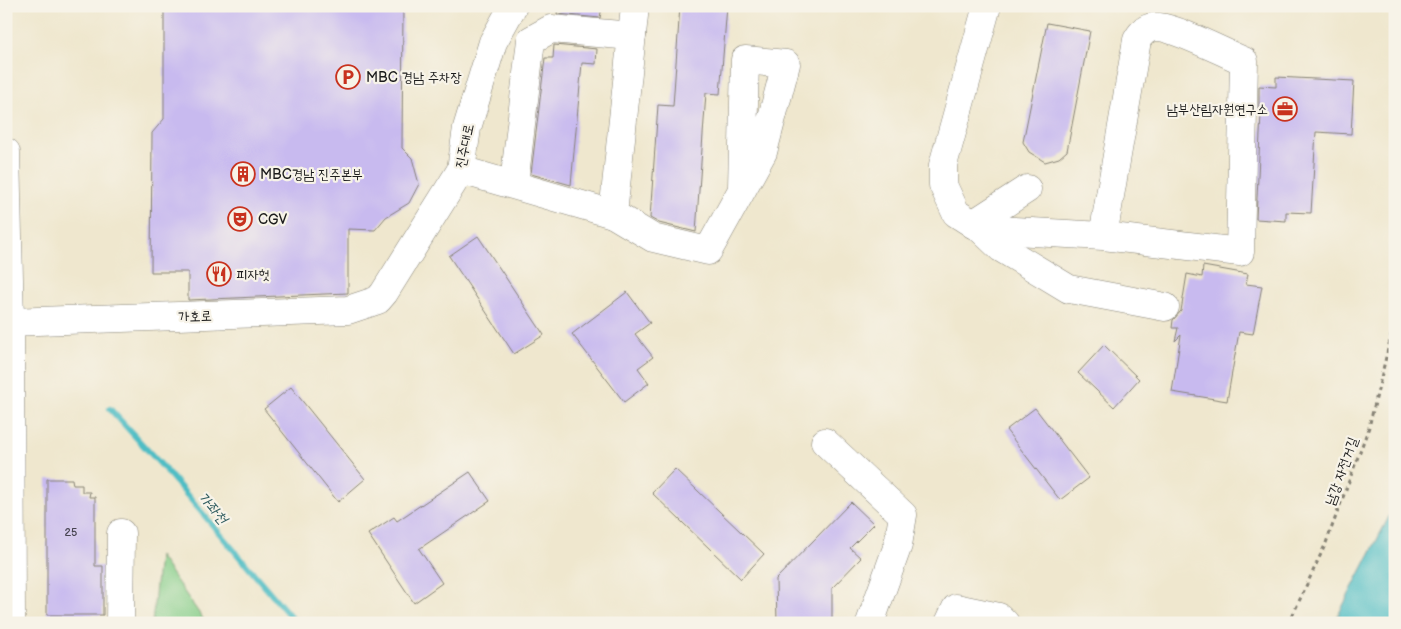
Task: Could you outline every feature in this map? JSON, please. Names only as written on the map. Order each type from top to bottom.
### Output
[{"type":"street","name":"진주대로","points":[[378,300],[407,258],[461,170],[467,128],[493,42],[513,6]]},
{"type":"street","points":[[613,214],[635,6]]},
{"type":"street","points":[[987,6],[943,165],[943,186],[956,213],[977,226],[1001,248],[1069,289],[1166,307]]},
{"type":"street","points":[[977,226],[1104,236],[1240,252],[1244,61],[1168,29],[1150,28],[1142,32],[1137,40],[1104,236]]},
{"type":"street","points":[[514,184],[531,40],[551,29],[632,36]]},
{"type":"street","points":[[6,152],[10,322],[8,556],[11,623]]},
{"type":"street","points":[[461,170],[613,214],[653,238],[708,251],[742,188]]},
{"type":"street","points":[[977,226],[1027,189]]},
{"type":"street","name":"가호로","points":[[10,322],[348,310],[378,300]]},
{"type":"street","points":[[825,442],[903,515],[898,545],[870,623]]},
{"type":"street","points":[[120,623],[121,533]]},
{"type":"street","points":[[952,616],[999,617],[1005,623]]},
{"type":"path","name":"남강 자전거길","points":[[1289,623],[1326,543],[1369,427],[1395,320]]},
{"type":"green space","points":[[159,556],[206,623],[152,623]]},
{"type":"water","points":[[1395,505],[1395,623],[1334,623]]},
{"type":"building","name":"MBC경남 진주본부","points":[[164,6],[403,6],[402,148],[412,158],[419,184],[409,203],[386,217],[375,230],[348,229],[348,293],[188,300],[188,272],[151,272],[152,133],[164,119]]},
{"type":"building","points":[[558,6],[602,6],[600,18],[557,14]]},
{"type":"building","points":[[680,6],[727,6],[720,94],[706,93],[696,232],[659,223],[650,218],[658,105],[673,106]]},
{"type":"building","points":[[1047,23],[1090,31],[1067,151],[1059,158],[1045,162],[1029,152],[1023,142]]},
{"type":"building","points":[[554,45],[597,49],[596,64],[582,63],[571,185],[531,174],[545,58],[553,58]]},
{"type":"building","points":[[1276,77],[1354,81],[1351,134],[1316,132],[1311,213],[1286,212],[1286,221],[1256,219],[1261,113],[1259,113],[1259,86],[1276,87]]},
{"type":"building","points":[[478,236],[544,335],[514,354],[449,256]]},
{"type":"building","points":[[1203,266],[1248,274],[1246,284],[1262,286],[1253,334],[1239,332],[1227,401],[1172,392],[1181,335],[1175,341],[1178,328],[1172,328],[1173,320],[1181,311],[1187,274],[1202,277]]},
{"type":"building","points":[[627,292],[650,323],[635,334],[653,357],[638,368],[649,383],[624,402],[572,334]]},
{"type":"building","points":[[1104,345],[1139,379],[1114,407],[1078,373]]},
{"type":"building","points":[[291,387],[365,479],[338,502],[264,409]]},
{"type":"building","points":[[1035,408],[1089,478],[1060,500],[1006,430]]},
{"type":"building","points":[[675,469],[764,554],[741,579],[652,493]]},
{"type":"building","points":[[470,472],[490,501],[419,549],[442,583],[414,603],[368,534],[394,517],[397,521]]},
{"type":"building","points":[[47,479],[72,479],[73,485],[82,485],[82,492],[90,492],[89,497],[95,497],[95,566],[103,566],[103,615],[47,615]]},
{"type":"building","points":[[851,502],[874,524],[850,548],[861,558],[832,588],[832,623],[777,623],[776,579]]},
{"type":"waterway","name":"가좌천","points":[[110,409],[163,467],[296,623]]},
{"type":"place","name":"MBC 경남 주차장","points":[[348,77]]},
{"type":"place","name":"남부산림자원연구소","points":[[1285,109]]},
{"type":"place","name":"MBC경남 진주본부","points":[[243,174]]},
{"type":"place","name":"CGV","points":[[240,219]]},
{"type":"place","name":"피자헛","points":[[219,274]]}]
